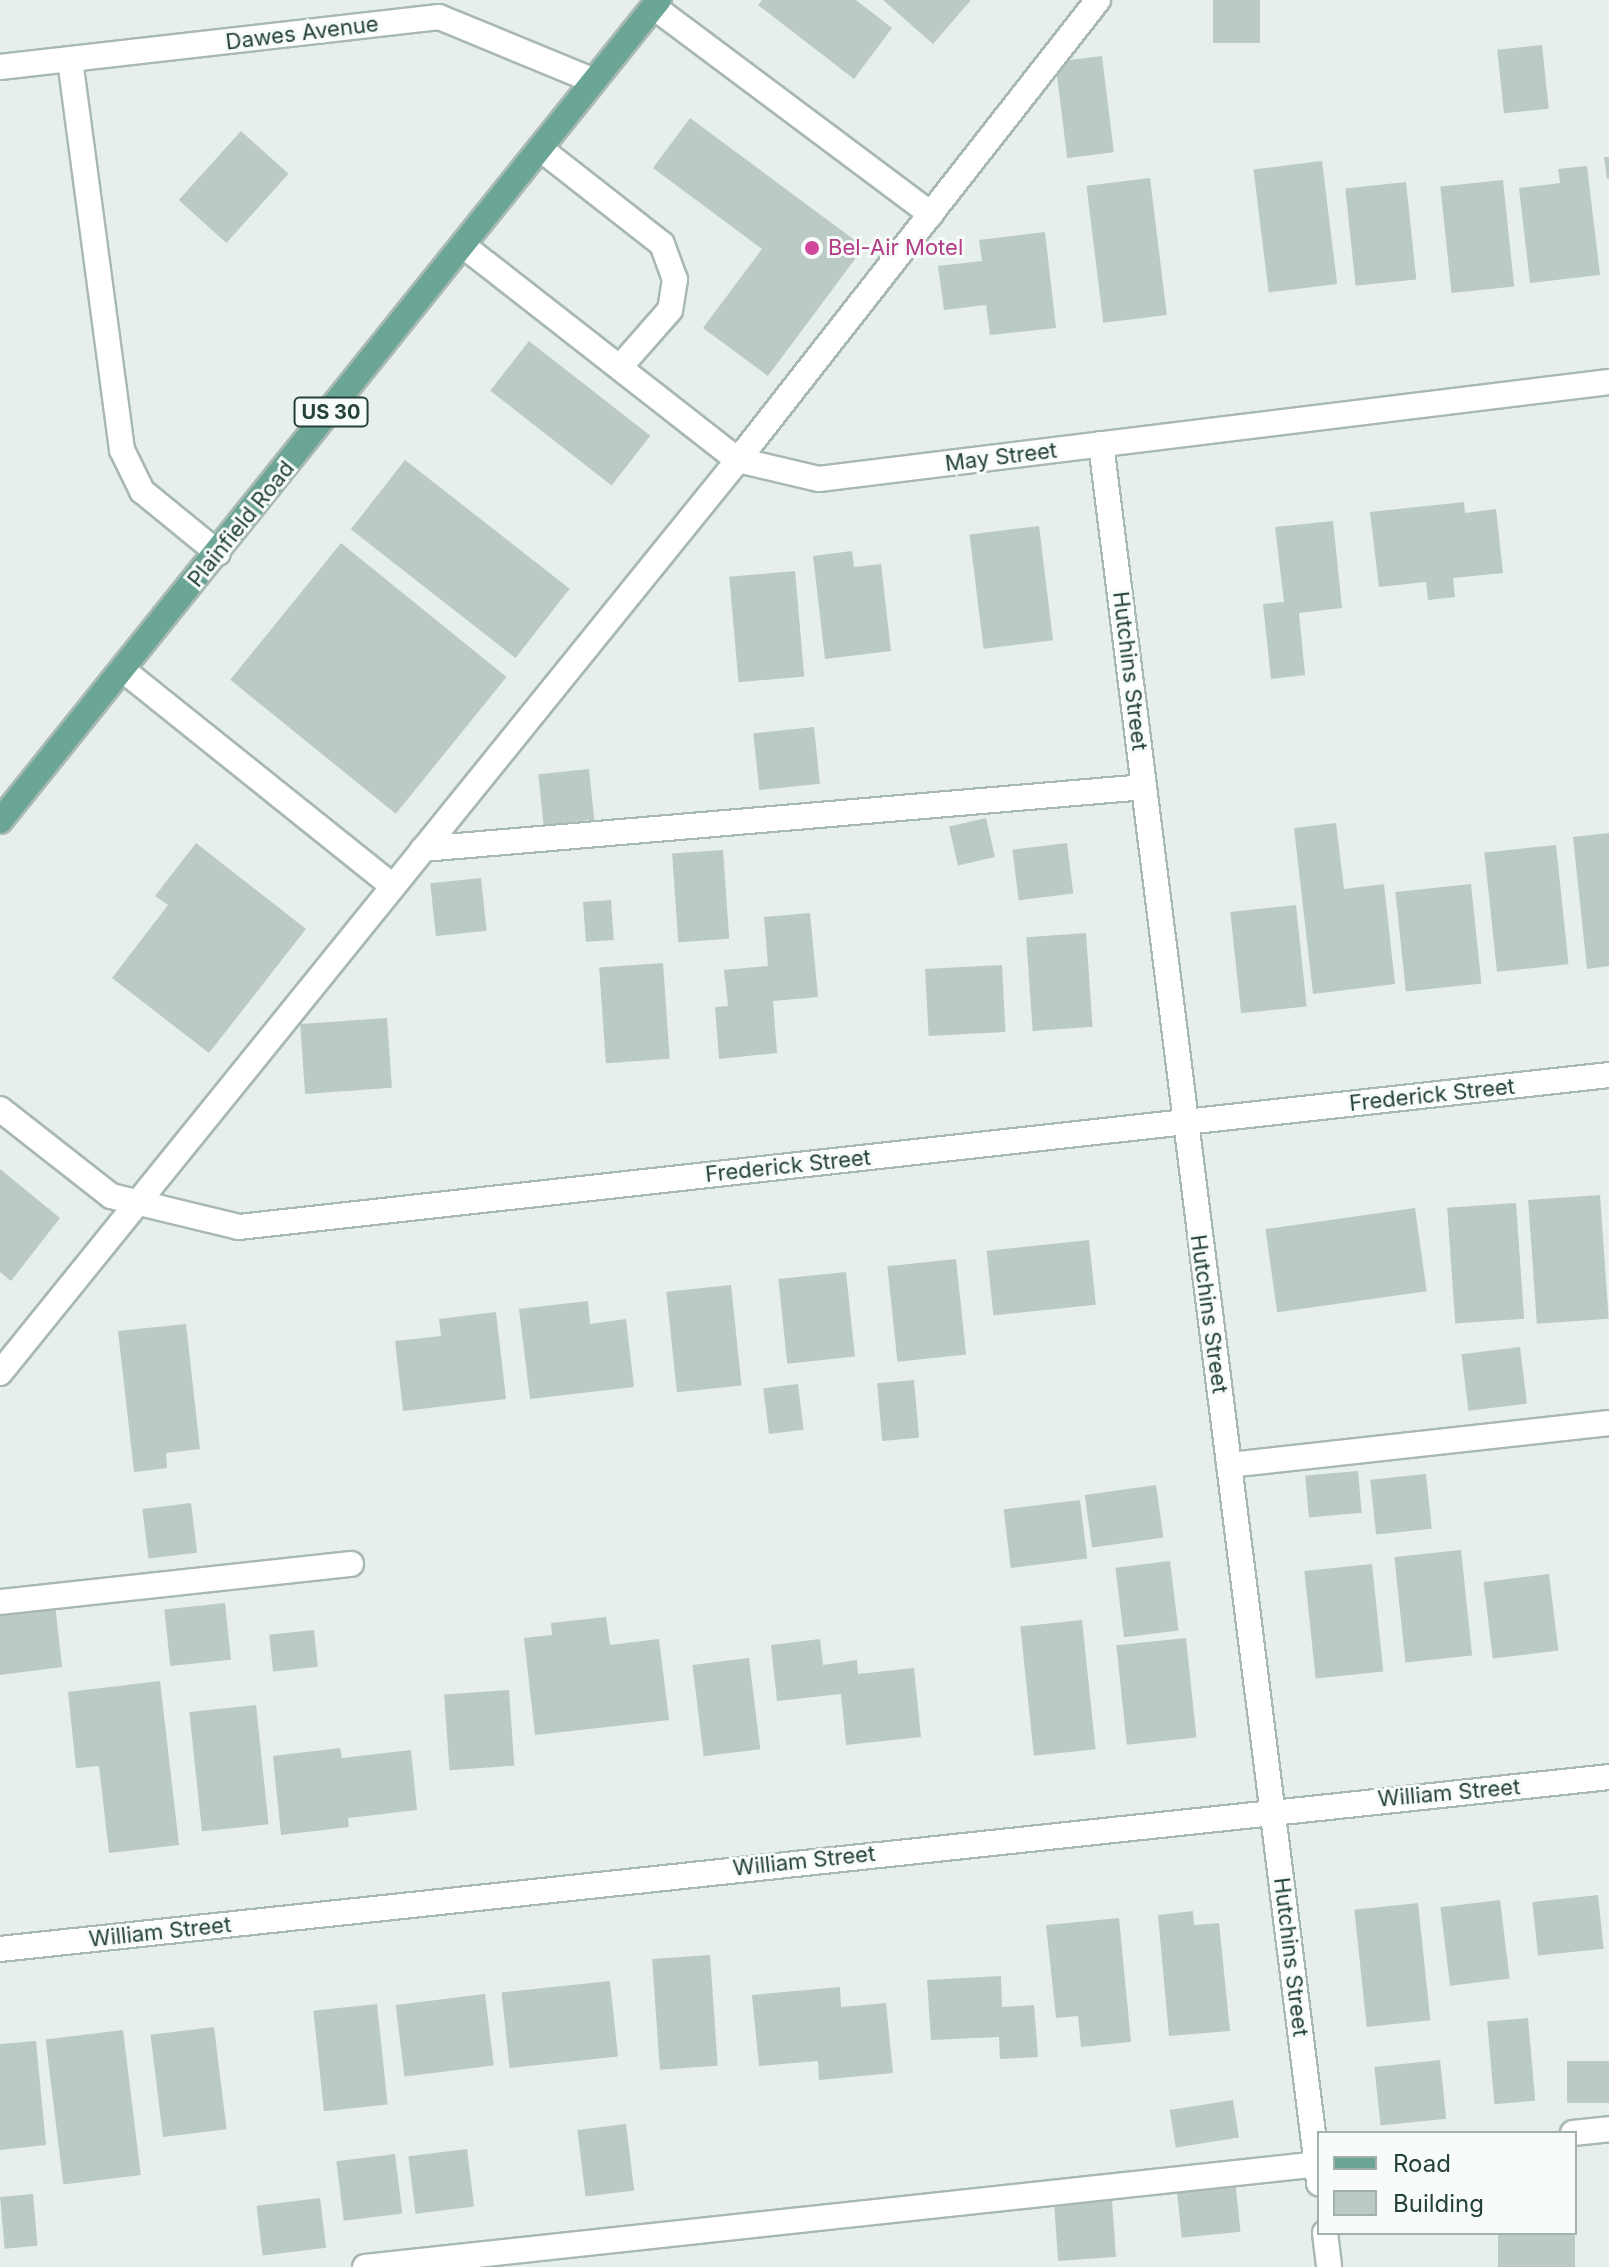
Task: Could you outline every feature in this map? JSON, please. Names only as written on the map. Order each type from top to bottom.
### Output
[{"type":"main road","name":"Plainfield Road","points":[[0,821],[465,247],[542,150],[592,80],[657,4]]},
{"type":"street","points":[[0,1373],[738,460],[1098,0]]},
{"type":"street","points":[[657,4],[931,214]]},
{"type":"street","name":"Dawes Avenue","points":[[0,67],[70,60],[438,8],[592,80]]},
{"type":"street","points":[[70,60],[122,450],[142,491],[218,553]]},
{"type":"street","points":[[542,150],[662,244],[675,279],[670,310],[620,367]]},
{"type":"street","name":"May Street","points":[[465,247],[738,460],[819,479],[1609,382]]},
{"type":"street","name":"Hutchins Street","points":[[1101,444],[1183,1122],[1317,2163]]},
{"type":"street","points":[[123,670],[393,886]]},
{"type":"street","points":[[423,849],[1144,787]]},
{"type":"street","name":"Frederick Street","points":[[0,1109],[111,1196],[239,1227],[1609,1075]]},
{"type":"street","points":[[1229,1465],[1609,1423]]},
{"type":"street","points":[[0,1602],[351,1564]]},
{"type":"street","name":"William Street","points":[[0,1949],[1273,1810],[1609,1777]]},
{"type":"street","points":[[1577,2133],[1609,2129]]},
{"type":"street","points":[[365,2267],[1317,2171]]},
{"type":"street","points":[[1325,2235],[1329,2267]]},
{"type":"building","points":[[762,0],[856,0],[892,28],[854,79],[758,5]]},
{"type":"building","points":[[883,0],[971,0],[933,44]]},
{"type":"building","points":[[1213,0],[1260,0],[1260,43],[1213,43]]},
{"type":"building","points":[[1542,45],[1549,109],[1504,113],[1497,50]]},
{"type":"building","points":[[1102,56],[1114,152],[1067,158],[1055,62]]},
{"type":"building","name":"Bel-Air Motel","points":[[690,118],[864,247],[768,376],[703,328],[762,249],[653,168]]},
{"type":"building","points":[[241,131],[289,174],[226,243],[179,200]]},
{"type":"building","points":[[1604,157],[1609,157],[1609,179],[1607,179]]},
{"type":"building","points":[[1322,161],[1337,284],[1269,292],[1254,169]]},
{"type":"building","points":[[1587,166],[1600,275],[1530,283],[1519,188],[1560,183],[1558,169]]},
{"type":"building","points":[[1150,178],[1167,315],[1103,323],[1086,186]]},
{"type":"building","points":[[1503,180],[1514,286],[1452,293],[1440,187]]},
{"type":"building","points":[[1406,182],[1416,279],[1356,286],[1345,188]]},
{"type":"building","points":[[1045,232],[1056,328],[990,335],[986,305],[944,310],[938,266],[982,261],[979,240]]},
{"type":"building","points":[[529,341],[650,436],[612,485],[490,391]]},
{"type":"building","points":[[405,460],[570,589],[516,658],[351,529]]},
{"type":"building","points":[[1464,502],[1465,513],[1496,509],[1503,573],[1453,578],[1455,597],[1428,600],[1426,582],[1379,587],[1370,512]]},
{"type":"building","points":[[1333,521],[1342,608],[1299,613],[1305,675],[1271,679],[1263,604],[1284,602],[1275,527]]},
{"type":"building","points":[[1039,526],[1053,640],[984,649],[970,535]]},
{"type":"building","points":[[341,543],[507,677],[396,814],[230,680]]},
{"type":"building","points":[[852,551],[854,567],[881,564],[891,651],[825,659],[813,556]]},
{"type":"building","points":[[795,571],[804,677],[738,682],[729,577]]},
{"type":"building","points":[[814,727],[820,784],[759,790],[753,733]]},
{"type":"building","points":[[589,769],[594,820],[544,825],[538,774]]},
{"type":"building","points":[[986,818],[995,857],[958,866],[949,827]]},
{"type":"building","points":[[1336,823],[1344,889],[1384,884],[1395,984],[1313,994],[1294,828]]},
{"type":"building","points":[[1609,833],[1609,966],[1587,969],[1573,837]]},
{"type":"building","points":[[196,843],[306,929],[209,1053],[112,978],[168,905],[155,896]]},
{"type":"building","points":[[1067,843],[1073,894],[1019,900],[1012,850]]},
{"type":"building","points":[[1556,845],[1569,964],[1497,972],[1484,853]]},
{"type":"building","points":[[723,850],[729,939],[678,942],[672,854]]},
{"type":"building","points":[[481,878],[487,931],[436,936],[430,883]]},
{"type":"building","points":[[1471,884],[1481,983],[1406,991],[1395,892]]},
{"type":"building","points":[[611,900],[614,940],[586,942],[583,902]]},
{"type":"building","points":[[1296,905],[1307,1006],[1241,1013],[1230,912]]},
{"type":"building","points":[[810,913],[818,997],[773,1001],[777,1053],[719,1059],[715,1007],[728,1006],[724,970],[768,966],[764,917]]},
{"type":"building","points":[[1086,933],[1093,1027],[1033,1031],[1026,937]]},
{"type":"building","points":[[663,963],[670,1059],[606,1063],[599,967]]},
{"type":"building","points":[[1002,965],[1006,1032],[929,1036],[925,969]]},
{"type":"building","points":[[387,1018],[392,1088],[305,1094],[300,1024]]},
{"type":"building","points":[[0,1169],[60,1218],[11,1281],[0,1272]]},
{"type":"building","points":[[1600,1195],[1609,1319],[1537,1324],[1528,1200]]},
{"type":"building","points":[[1516,1203],[1524,1319],[1455,1324],[1447,1208]]},
{"type":"building","points":[[1415,1208],[1427,1291],[1277,1312],[1265,1229]]},
{"type":"building","points":[[1089,1240],[1096,1305],[993,1315],[987,1251]]},
{"type":"building","points":[[956,1259],[966,1354],[897,1362],[887,1266]]},
{"type":"building","points":[[846,1272],[855,1357],[787,1364],[778,1279]]},
{"type":"building","points":[[731,1285],[742,1385],[677,1392],[666,1292]]},
{"type":"building","points":[[588,1301],[590,1324],[626,1319],[634,1387],[530,1399],[519,1309]]},
{"type":"building","points":[[496,1312],[506,1399],[403,1411],[395,1341],[441,1336],[439,1319]]},
{"type":"building","points":[[186,1324],[200,1449],[166,1453],[167,1468],[134,1472],[118,1331]]},
{"type":"building","points":[[1520,1347],[1527,1404],[1468,1411],[1461,1354]]},
{"type":"building","points":[[914,1380],[919,1438],[882,1441],[877,1383]]},
{"type":"building","points":[[798,1384],[804,1430],[769,1434],[763,1388]]},
{"type":"building","points":[[1358,1471],[1362,1513],[1309,1517],[1305,1476]]},
{"type":"building","points":[[1426,1474],[1432,1529],[1376,1535],[1370,1480]]},
{"type":"building","points":[[1156,1485],[1163,1537],[1092,1548],[1085,1495]]},
{"type":"building","points":[[1080,1500],[1087,1559],[1011,1568],[1004,1509]]},
{"type":"building","points":[[191,1503],[197,1553],[148,1559],[142,1509]]},
{"type":"building","points":[[1461,1550],[1472,1655],[1405,1662],[1394,1557]]},
{"type":"building","points":[[1170,1561],[1179,1630],[1124,1637],[1115,1568]]},
{"type":"building","points":[[1372,1564],[1383,1671],[1316,1679],[1304,1571]]},
{"type":"building","points":[[1549,1574],[1558,1650],[1493,1658],[1483,1582]]},
{"type":"building","points":[[225,1603],[231,1660],[170,1666],[164,1609]]},
{"type":"building","points":[[55,1604],[62,1667],[0,1675],[0,1611]]},
{"type":"building","points":[[606,1617],[610,1645],[659,1639],[669,1720],[535,1735],[524,1638],[552,1635],[551,1623]]},
{"type":"building","points":[[1082,1620],[1096,1749],[1034,1756],[1020,1626]]},
{"type":"building","points":[[314,1630],[318,1667],[273,1672],[269,1635]]},
{"type":"building","points":[[1186,1638],[1196,1737],[1127,1745],[1116,1645]]},
{"type":"building","points":[[820,1639],[823,1665],[857,1660],[858,1674],[914,1668],[921,1737],[846,1745],[841,1694],[777,1701],[771,1645]]},
{"type":"building","points":[[749,1658],[760,1749],[704,1756],[692,1665]]},
{"type":"building","points":[[160,1681],[179,1845],[109,1853],[99,1766],[76,1768],[68,1692]]},
{"type":"building","points":[[509,1690],[514,1766],[449,1770],[444,1695]]},
{"type":"building","points":[[256,1705],[269,1824],[202,1831],[189,1712]]},
{"type":"building","points":[[340,1748],[342,1758],[411,1750],[417,1810],[348,1818],[349,1827],[281,1835],[273,1756]]},
{"type":"building","points":[[1598,1895],[1604,1949],[1538,1956],[1532,1902]]},
{"type":"building","points":[[1500,1900],[1510,1978],[1450,1986],[1440,1907]]},
{"type":"building","points":[[1418,1903],[1430,2020],[1367,2027],[1354,1910]]},
{"type":"building","points":[[1193,1911],[1194,1925],[1219,1923],[1230,2031],[1169,2036],[1158,1915]]},
{"type":"building","points":[[1119,1918],[1131,2042],[1081,2047],[1078,2016],[1056,2018],[1046,1925]]},
{"type":"building","points":[[710,1955],[718,2066],[660,2070],[652,1959]]},
{"type":"building","points":[[1001,1976],[1002,2007],[1034,2005],[1038,2057],[1000,2059],[999,2037],[931,2040],[927,1980]]},
{"type":"building","points":[[610,1981],[618,2057],[510,2068],[502,1992]]},
{"type":"building","points":[[840,1987],[841,2007],[886,2003],[893,2073],[819,2080],[818,2061],[759,2066],[752,1995]]},
{"type":"building","points":[[485,1994],[494,2065],[404,2076],[396,2005]]},
{"type":"building","points":[[377,2004],[388,2104],[324,2111],[313,2011]]},
{"type":"building","points":[[1528,2018],[1535,2101],[1494,2104],[1487,2022]]},
{"type":"building","points":[[214,2027],[227,2129],[163,2137],[150,2035]]},
{"type":"building","points":[[123,2030],[141,2175],[63,2184],[46,2040]]},
{"type":"building","points":[[36,2041],[46,2145],[0,2150],[0,2044]]},
{"type":"building","points":[[1440,2060],[1446,2119],[1381,2126],[1374,2067]]},
{"type":"building","points":[[1567,2061],[1609,2061],[1609,2103],[1567,2103]]},
{"type":"building","points":[[1233,2100],[1239,2138],[1176,2148],[1170,2110]]},
{"type":"building","points":[[626,2124],[634,2191],[586,2196],[577,2130]]},
{"type":"building","points":[[467,2149],[474,2207],[416,2214],[408,2156]]},
{"type":"building","points":[[395,2154],[402,2214],[344,2221],[336,2161]]},
{"type":"building","points":[[1234,2170],[1240,2232],[1182,2238],[1175,2176]]},
{"type":"building","points":[[33,2194],[38,2246],[5,2249],[0,2197]]},
{"type":"building","points":[[320,2198],[326,2248],[263,2255],[256,2206]]},
{"type":"building","points":[[1112,2200],[1116,2257],[1058,2261],[1054,2204]]},
{"type":"building","points":[[1498,2235],[1575,2235],[1575,2267],[1498,2267]]},
{"type":"place","name":"Bel-Air Motel","points":[[812,248]]}]
